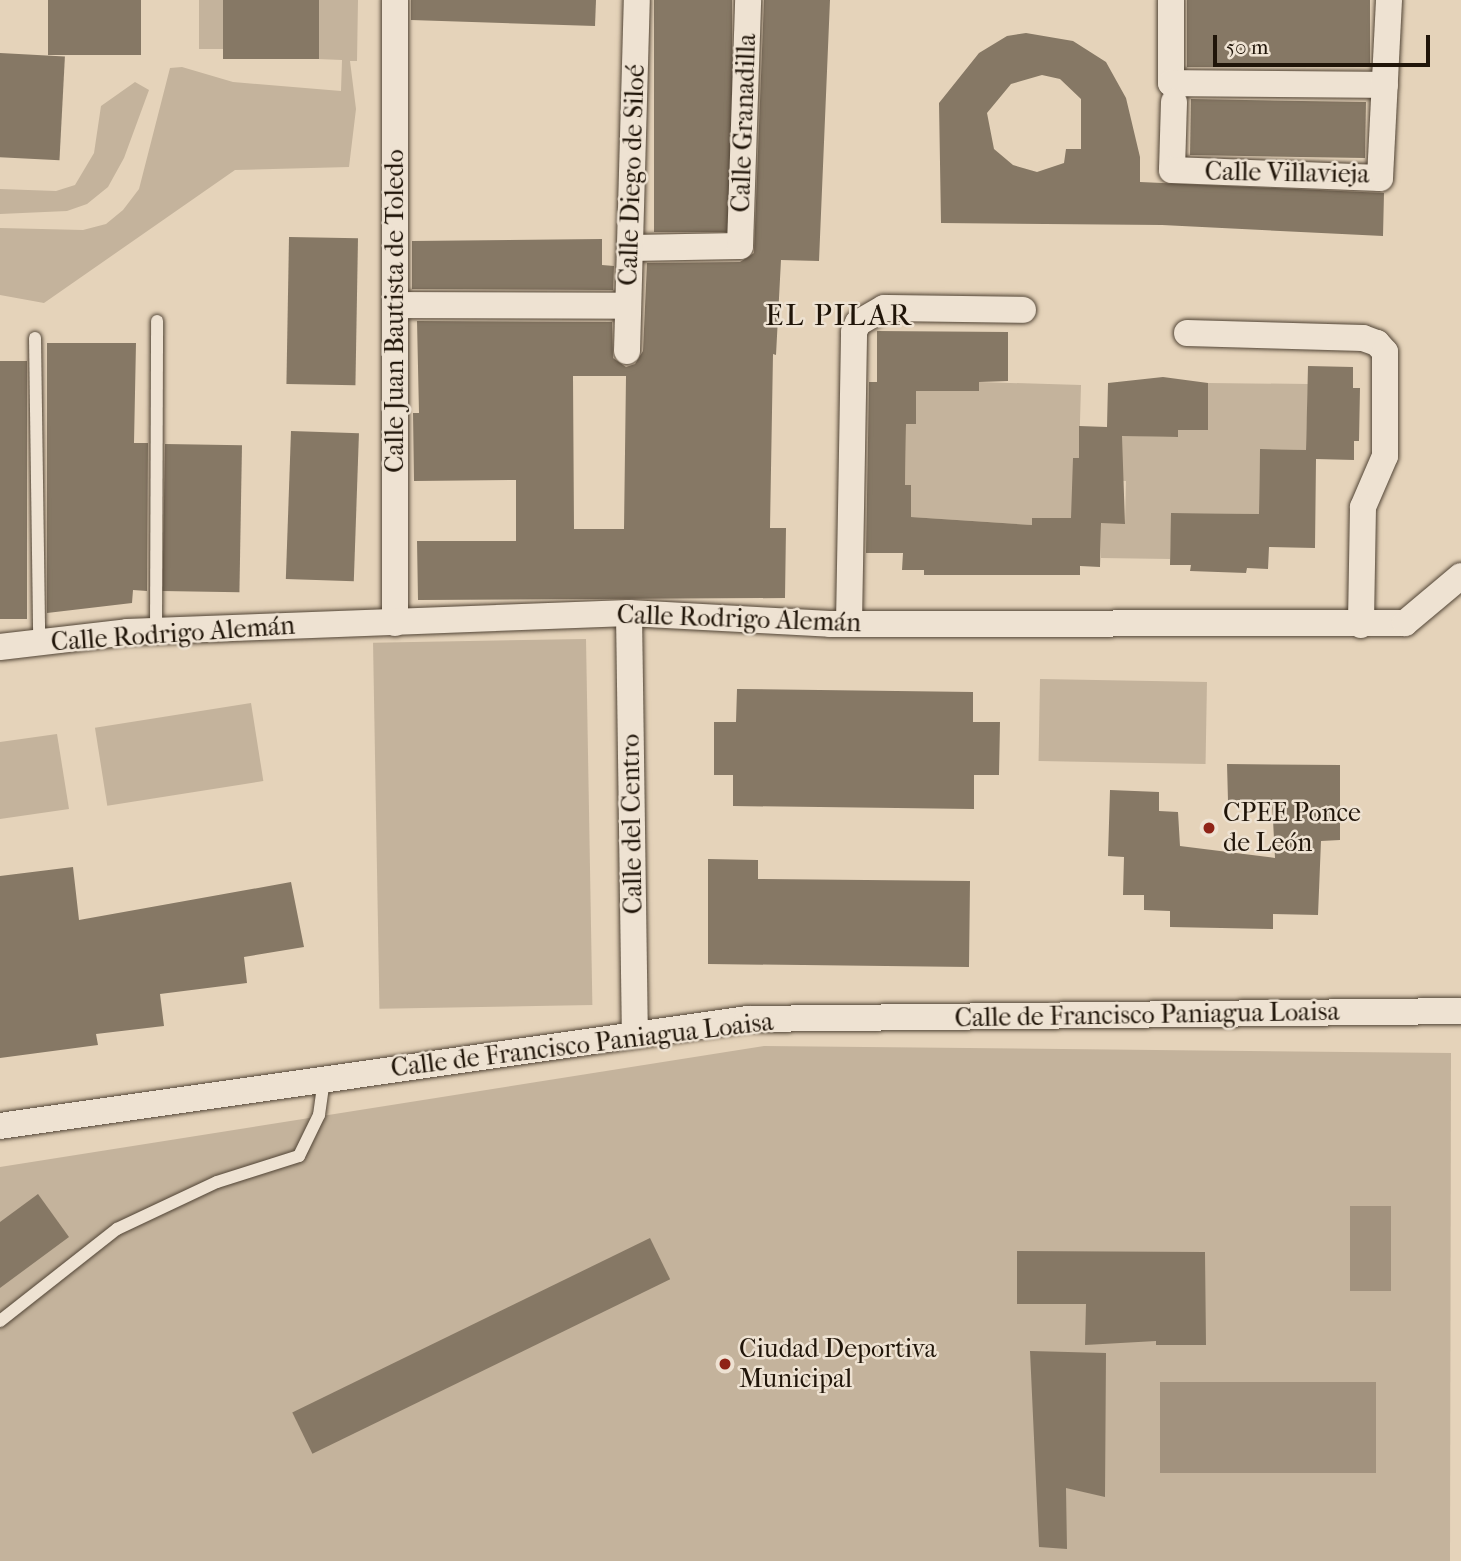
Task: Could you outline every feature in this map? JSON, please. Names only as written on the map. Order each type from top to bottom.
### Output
[{"type":"street","name":"Calle Juan Bautista de Toledo","points":[[395,0],[395,623]]},
{"type":"street","name":"Calle Diego de Siloé","points":[[627,351],[637,0]]},
{"type":"street","name":"Calle Granadilla","points":[[630,248],[740,246],[748,0]]},
{"type":"street","points":[[1171,0],[1171,83],[1385,85],[1389,0]]},
{"type":"street","name":"Calle Villavieja","points":[[1174,102],[1172,170],[1380,178],[1385,85]]},
{"type":"street","points":[[395,305],[628,306]]},
{"type":"street","points":[[849,623],[854,332],[858,323],[884,308],[1023,310]]},
{"type":"street","points":[[1187,333],[1363,338],[1377,343],[1385,352],[1385,456],[1363,507],[1361,625]]},
{"type":"street","name":"Calle Rodrigo Alemán","points":[[0,647],[156,631],[629,613],[849,623],[1405,623],[1461,576]]},
{"type":"street","name":"Calle del Centro","points":[[629,613],[635,1035]]},
{"type":"street","name":"Calle de Francisco Paniagua Loaisa","points":[[0,1126],[747,1019],[1461,1012]]},
{"type":"lane","points":[[156,631],[157,321]]},
{"type":"lane","points":[[35,338],[39,643]]},
{"type":"lane","points":[[0,1321],[117,1229],[217,1182],[299,1156],[319,1115],[324,1079]]},
{"type":"shaded area","points":[[199,0],[223,0],[223,49],[199,49]]},
{"type":"shaded area","points":[[319,0],[358,0],[357,61],[350,61],[356,109],[349,167],[235,170],[44,303],[0,295],[0,228],[83,230],[106,224],[123,210],[139,189],[170,68],[182,67],[233,82],[341,91],[342,60],[318,59]]},
{"type":"shaded area","points":[[135,82],[149,90],[124,158],[108,187],[87,204],[67,211],[0,214],[0,189],[56,191],[75,185],[94,153],[101,106]]},
{"type":"shaded area","points":[[979,382],[1081,385],[1079,458],[1073,459],[1077,519],[1032,518],[1032,525],[911,517],[911,485],[905,485],[906,424],[916,424],[916,384],[933,391],[978,391]]},
{"type":"shaded area","points":[[1208,383],[1308,384],[1306,450],[1260,449],[1259,514],[1172,513],[1170,559],[1101,558],[1101,523],[1125,523],[1126,481],[1108,480],[1122,427],[1138,436],[1177,437],[1178,430],[1207,430]]},
{"type":"shaded area","points":[[586,639],[592,1005],[379,1009],[373,643]]},
{"type":"shaded area","points":[[1040,679],[1207,682],[1206,764],[1039,761]]},
{"type":"shaded area","points":[[251,703],[263,781],[107,806],[95,728]]},
{"type":"shaded area","points":[[57,734],[69,809],[0,819],[0,742]]},
{"type":"shaded area","name":"Ciudad Deportiva Municipal","points":[[764,1046],[1451,1053],[1450,1561],[0,1561],[0,1167]]},
{"type":"shaded area","points":[[1350,1206],[1391,1206],[1391,1291],[1350,1291]]},
{"type":"shaded area","points":[[1160,1382],[1376,1382],[1376,1473],[1160,1473]]},
{"type":"building","points":[[48,0],[141,0],[141,55],[48,55]]},
{"type":"building","points":[[223,0],[319,0],[319,59],[223,59]]},
{"type":"building","points":[[411,0],[596,0],[595,26],[411,20]]},
{"type":"building","points":[[654,0],[732,0],[732,232],[654,232]]},
{"type":"building","points":[[764,0],[830,0],[819,261],[781,260],[776,355],[773,354],[770,528],[786,528],[785,598],[418,600],[417,541],[516,541],[516,480],[414,481],[413,413],[419,413],[417,321],[612,322],[613,358],[626,367],[635,364],[643,351],[647,263],[740,262],[754,253]],"holes":[[[573,376],[626,376],[624,529],[574,529]]]},
{"type":"building","points":[[1187,0],[1370,0],[1370,67],[1187,67]]},
{"type":"building","points":[[1026,33],[1073,41],[1106,62],[1126,98],[1140,157],[1140,182],[1384,193],[1383,236],[1162,225],[941,223],[939,103],[979,53],[1007,36]],"holes":[[[1042,75],[1060,79],[1081,99],[1081,149],[1066,149],[1064,163],[1037,172],[1013,165],[994,149],[987,113],[1011,84]]]},
{"type":"building","points":[[0,53],[65,56],[59,160],[0,157]]},
{"type":"building","points":[[1191,99],[1366,102],[1365,158],[1190,155]]},
{"type":"building","points":[[289,237],[358,238],[355,385],[286,384]]},
{"type":"building","points":[[602,239],[602,265],[614,266],[613,290],[412,289],[412,241]]},
{"type":"building","points":[[877,331],[1008,332],[1008,381],[979,382],[979,391],[916,391],[916,424],[906,424],[905,485],[911,485],[911,517],[1032,525],[1032,518],[1071,518],[1073,458],[1079,458],[1079,426],[1107,427],[1108,383],[1163,377],[1208,383],[1208,430],[1178,430],[1178,437],[1122,436],[1125,524],[1101,523],[1100,567],[1080,566],[1080,575],[924,575],[924,570],[902,570],[903,553],[866,553],[869,382],[877,382]]},
{"type":"building","points":[[47,343],[136,343],[134,443],[148,443],[147,591],[133,590],[132,603],[47,613]]},
{"type":"building","points":[[0,361],[27,361],[27,619],[0,619]]},
{"type":"building","points":[[1308,366],[1353,367],[1353,388],[1360,388],[1359,441],[1354,441],[1354,460],[1316,459],[1315,548],[1269,547],[1268,569],[1247,568],[1246,573],[1190,571],[1191,565],[1170,565],[1171,513],[1259,514],[1260,449],[1306,450]]},
{"type":"building","points":[[291,431],[359,433],[354,581],[286,579]]},
{"type":"building","points":[[165,444],[242,445],[239,592],[162,591]]},
{"type":"building","points":[[737,689],[973,692],[973,722],[1000,722],[999,775],[974,775],[974,809],[733,806],[733,775],[714,775],[714,722],[736,722]]},
{"type":"building","points":[[1227,764],[1340,765],[1340,840],[1321,841],[1318,915],[1273,914],[1273,929],[1170,927],[1170,911],[1144,910],[1144,895],[1123,895],[1124,857],[1108,856],[1110,790],[1159,792],[1159,811],[1178,812],[1180,846],[1275,858],[1272,801],[1228,801]]},
{"type":"building","points":[[708,859],[758,860],[758,879],[970,881],[969,967],[708,964]]},
{"type":"building","points":[[73,867],[79,920],[291,882],[304,947],[244,957],[247,983],[160,994],[164,1026],[96,1034],[98,1045],[0,1058],[0,876]]},
{"type":"building","points":[[38,1194],[69,1237],[0,1288],[0,1222]]},
{"type":"building","points":[[650,1238],[670,1279],[312,1454],[292,1412]]},
{"type":"building","points":[[1017,1251],[1205,1252],[1206,1345],[1156,1345],[1156,1341],[1085,1345],[1086,1304],[1017,1304]]},
{"type":"building","points":[[1030,1351],[1106,1353],[1105,1497],[1066,1488],[1067,1549],[1039,1547]]},
{"type":"place","name":"CPEE Ponce de León","points":[[1209,828]]},
{"type":"place","name":"Ciudad Deportiva Municipal","points":[[725,1364]]},
{"type":"district","name":"EL PILAR","points":[[839,316]]}]
